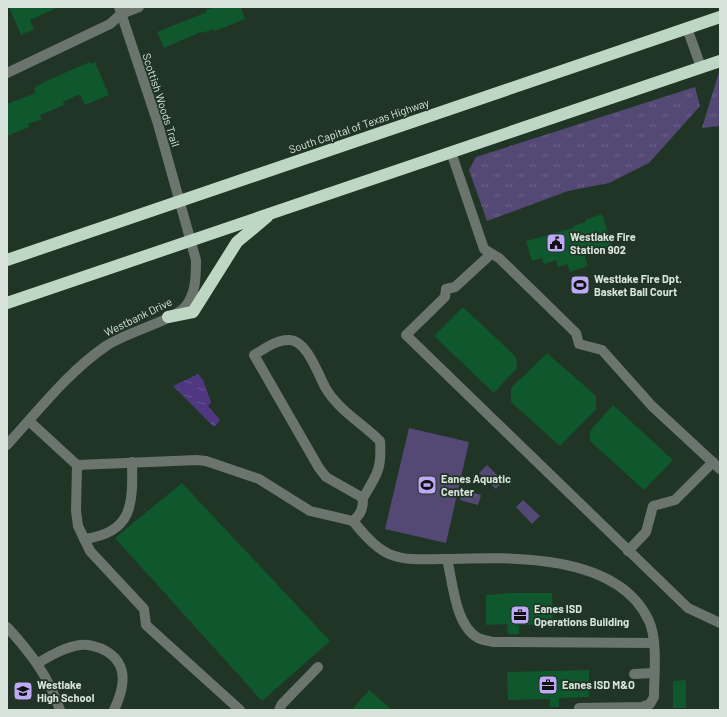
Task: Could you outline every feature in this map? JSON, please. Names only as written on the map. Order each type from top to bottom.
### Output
[{"type":"highway","name":"South Capital of Texas Highway","points":[[7,260],[720,18]]},
{"type":"highway","points":[[7,303],[720,61]]},
{"type":"highway","points":[[168,317],[193,312],[237,242],[272,213]]},
{"type":"street","points":[[7,73],[110,24],[120,11],[139,7]]},
{"type":"street","name":"Scottish Woods Trail","points":[[120,11],[158,124],[179,201]]},
{"type":"street","points":[[687,28],[701,67]]},
{"type":"street","points":[[450,152],[484,249],[499,258],[576,333],[579,344],[602,350],[652,406],[717,465],[674,500],[653,506],[646,532],[628,551]]},
{"type":"street","name":"Westbank Drive","points":[[7,445],[89,358],[107,345],[131,332],[168,317],[185,307],[192,294],[196,278],[196,260],[179,201]]},
{"type":"street","points":[[491,254],[455,287],[446,289],[445,297],[406,335],[688,608],[720,622]]},
{"type":"street","points":[[353,521],[360,515],[363,506],[363,498],[378,471],[382,458],[380,441],[351,418],[326,389],[311,358],[298,342],[290,340],[279,341],[254,356],[319,468],[326,477],[363,498]]},
{"type":"street","points":[[29,421],[77,465],[197,460],[206,461],[259,479],[310,511],[353,521],[367,539],[386,553],[406,560],[493,558],[553,563],[579,568],[601,576],[621,588],[639,605],[649,622],[654,643],[654,697],[650,704],[642,707],[579,708]]},
{"type":"street","points":[[84,539],[100,537],[116,529],[127,516],[132,500],[132,462]]},
{"type":"street","points":[[77,465],[76,511],[78,526],[90,551],[144,609],[146,625],[240,710]]},
{"type":"street","points":[[447,559],[460,616],[468,630],[479,638],[493,642],[654,643]]},
{"type":"street","points":[[7,627],[38,663],[55,694],[60,710]]},
{"type":"street","points":[[38,663],[54,654],[80,645],[100,647],[115,656],[121,669],[123,679],[122,693],[114,710]]},
{"type":"street","points":[[279,710],[282,704],[318,667]]},
{"type":"street","points":[[634,674],[654,673]]},
{"type":"green space","points":[[720,71],[720,126],[702,128],[719,72]]},
{"type":"green space","points":[[695,87],[700,106],[649,163],[609,183],[568,191],[487,221],[469,170],[476,157]]},
{"type":"green space","name":"Eanes Aquatic Center","points":[[409,428],[469,442],[446,543],[385,529]]},
{"type":"green space","points":[[487,465],[503,481],[496,489],[479,473]]},
{"type":"green space","points":[[463,490],[481,495],[478,505],[460,500]]},
{"type":"green space","points":[[523,500],[540,516],[532,524],[516,507]]},
{"type":"water","points":[[198,374],[203,380],[211,402],[208,406],[220,420],[214,427],[173,386]]},
{"type":"building","points":[[9,7],[59,7],[30,20],[34,29],[21,35]]},
{"type":"building","points":[[215,7],[241,7],[245,19],[215,31],[214,29],[201,32],[164,48],[157,32],[207,12],[206,10]]},
{"type":"building","points":[[90,62],[91,64],[95,62],[109,95],[85,105],[80,94],[63,102],[64,105],[40,115],[42,119],[28,124],[29,127],[7,136],[7,104],[36,93],[34,88],[46,81]]},
{"type":"building","name":"Westlake Fire Station 902","points":[[602,214],[612,245],[584,253],[588,266],[570,272],[567,264],[558,267],[556,260],[544,264],[542,258],[532,261],[526,241],[573,228],[573,226],[585,222],[585,220]]},
{"type":"building","points":[[463,307],[516,357],[517,368],[494,393],[434,336]]},
{"type":"building","points":[[547,353],[596,396],[596,409],[560,446],[511,402],[511,388]]},
{"type":"building","points":[[613,405],[673,460],[644,490],[590,441],[590,431]]},
{"type":"building","points":[[182,483],[330,641],[262,701],[115,538]]},
{"type":"building","name":"Eanes ISD Operations Building","points":[[510,593],[552,593],[553,624],[519,625],[519,634],[508,634],[507,624],[486,625],[486,595]]},
{"type":"building","name":"Eanes ISD M&O","points":[[589,670],[589,697],[559,698],[559,707],[550,707],[550,699],[508,700],[507,672]]},
{"type":"building","points":[[686,680],[686,708],[673,708],[673,681]]},
{"type":"building","points":[[369,690],[392,710],[352,710]]},
{"type":"place","name":"Westlake Fire Station 902","points":[[556,243]]},
{"type":"place","name":"Westlake Fire Dpt. Basket Ball Court","points":[[580,285]]},
{"type":"place","name":"Eanes Aquatic Center","points":[[427,485]]},
{"type":"place","name":"Eanes ISD Operations Building","points":[[520,615]]},
{"type":"place","name":"Eanes ISD M&O","points":[[548,685]]},
{"type":"place","name":"Westlake High School","points":[[23,691]]}]
